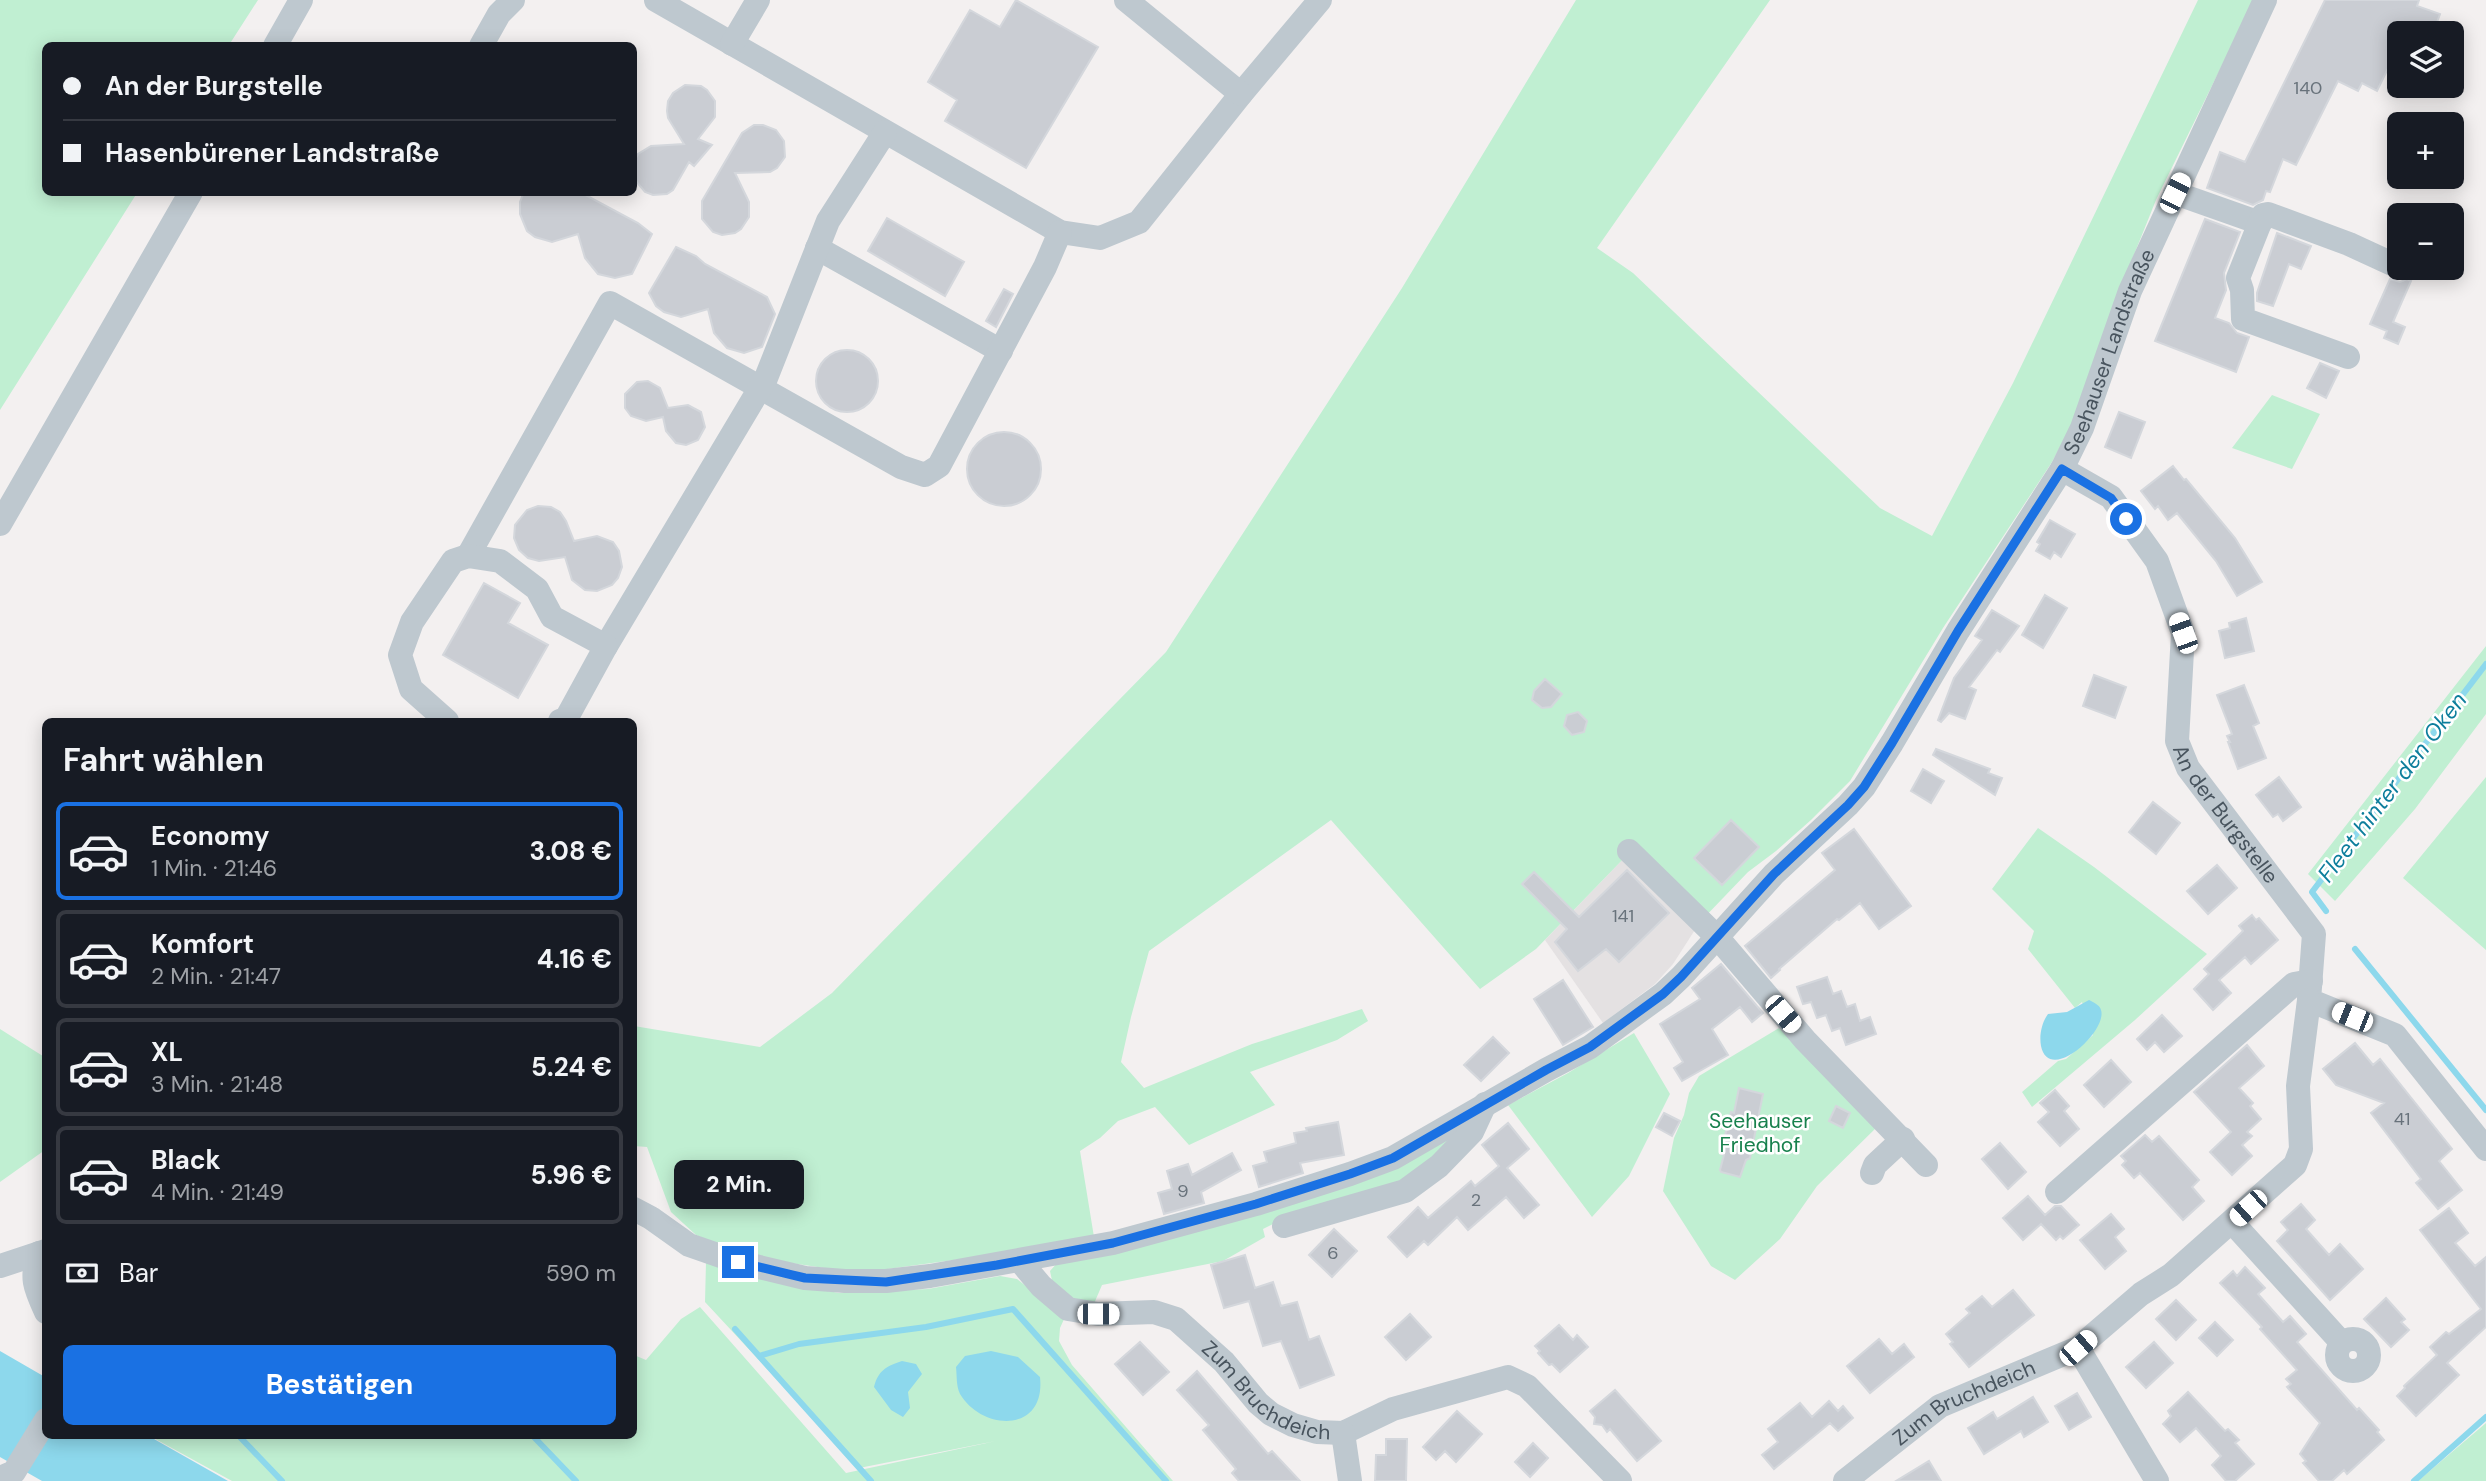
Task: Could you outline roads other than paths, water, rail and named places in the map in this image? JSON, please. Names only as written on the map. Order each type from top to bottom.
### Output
[{"type":"street","points":[[277,42],[301,0]]},
{"type":"street","points":[[483,42],[499,15],[513,0]]},
{"type":"street","points":[[656,0],[1060,232],[1100,238],[1139,222],[1320,0]]},
{"type":"street","points":[[732,44],[758,0]]},
{"type":"street","points":[[1126,0],[1241,94]]},
{"type":"street","name":"Seehauser Landstraße","points":[[637,1211],[690,1245],[738,1262],[805,1278],[886,1282],[1113,1243],[1256,1204],[1393,1158],[1590,1047],[1663,994],[1774,874],[1864,787],[1958,631],[2062,469],[2082,428],[2130,290],[2265,0]]},
{"type":"street","points":[[567,718],[606,646],[761,386],[828,221],[885,132]]},
{"type":"street","points":[[2175,193],[2260,223]]},
{"type":"street","points":[[0,524],[189,196]]},
{"type":"street","points":[[2348,357],[2243,319],[2242,290],[2238,278],[2263,215],[2268,214],[2349,244],[2387,261]]},
{"type":"street","points":[[468,556],[610,303],[901,467],[925,475],[939,466],[1045,267],[1060,232]]},
{"type":"street","points":[[817,248],[1001,351]]},
{"type":"street","name":"An der Burgstelle","points":[[2062,469],[2111,498],[2157,561],[2183,633],[2177,741],[2188,768],[2314,934],[2310,990]]},
{"type":"street","points":[[444,718],[411,689],[400,655],[412,622],[453,561],[468,556],[500,561],[537,589],[552,617],[606,646]]},
{"type":"street","points":[[1629,850],[1717,937],[1805,1040],[1926,1165]]},
{"type":"street","points":[[2057,1192],[2294,984],[2395,1035],[2486,1149]]},
{"type":"street","name":"Zum Bruchdeich","points":[[1845,1481],[1871,1473],[1940,1406],[2078,1348],[2141,1294],[2171,1275],[2295,1165],[2301,1149],[2298,1086],[2310,990]]},
{"type":"street","points":[[1284,1226],[1405,1191],[1439,1166],[1472,1132],[1485,1104]]},
{"type":"street","points":[[1872,1173],[1875,1166],[1903,1139]]},
{"type":"street","points":[[2232,1222],[2341,1342]]},
{"type":"street","points":[[0,1266],[42,1252]]},
{"type":"street","points":[[42,1252],[33,1270],[42,1303]]},
{"type":"street","name":"Zum Bruchdeich","points":[[1020,1261],[1041,1286],[1068,1309],[1098,1314],[1154,1312],[1175,1319],[1224,1362],[1258,1403],[1271,1414],[1305,1429],[1343,1433],[1393,1409],[1508,1377],[1527,1386],[1620,1481]]},
{"type":"street","points":[[2078,1348],[2157,1481]]},
{"type":"street","points":[[7,1475],[42,1426]]},
{"type":"street","points":[[1343,1433],[1350,1481]]},
{"type":"water","points":[[2089,1000],[2101,1010],[2101,1019],[2096,1030],[2077,1050],[2065,1057],[2055,1060],[2046,1057],[2040,1037],[2048,1014],[2067,1012]]},
{"type":"water","points":[[0,1351],[42,1375],[42,1439],[154,1439],[228,1481],[42,1481],[0,1457]]},
{"type":"water","points":[[991,1351],[1018,1357],[1040,1377],[1039,1396],[1033,1409],[1023,1417],[1010,1421],[983,1415],[970,1406],[960,1394],[956,1367],[965,1356]]},
{"type":"water","points":[[902,1361],[916,1364],[922,1374],[908,1392],[910,1408],[903,1417],[891,1410],[874,1387],[884,1370]]},
{"type":"waterway","name":"Fleet hinter den Oken","points":[[2326,911],[2312,892],[2486,664]]},
{"type":"waterway","points":[[2355,949],[2486,1110]]},
{"type":"waterway","points":[[759,1356],[799,1344],[926,1327],[1013,1309],[1166,1481]]},
{"type":"waterway","points":[[735,1329],[871,1481]]},
{"type":"waterway","points":[[2414,1481],[2486,1417]]},
{"type":"waterway","points":[[242,1439],[282,1481]]},
{"type":"waterway","points":[[536,1439],[576,1481]]},
{"type":"park label","name":"Seehauser Friedhof","points":[[1760,1133]]}]
